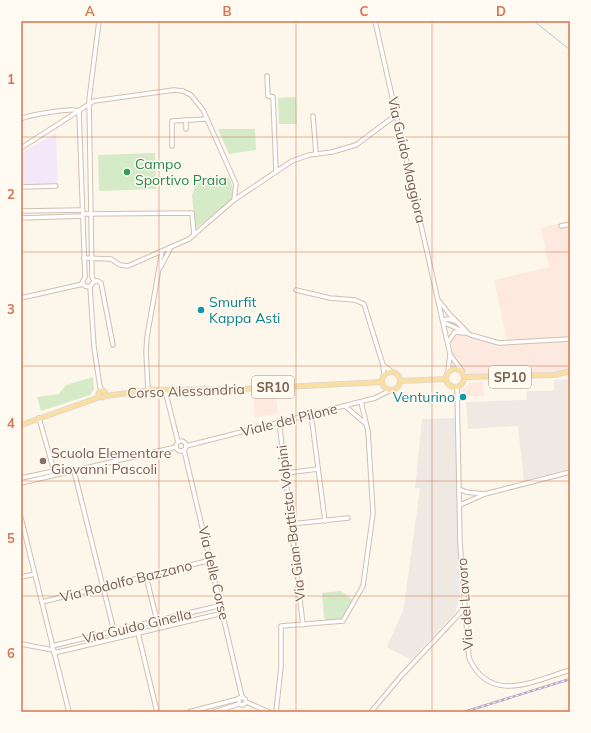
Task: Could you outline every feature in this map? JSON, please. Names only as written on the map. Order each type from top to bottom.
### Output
[{"type":"main road","points":[[456,368],[462,371],[464,377],[461,384],[457,387],[451,386],[446,379],[448,371],[456,368]]},
{"type":"main road","name":"SP10","points":[[555,375],[570,371]]},
{"type":"main road","points":[[392,372],[398,376],[400,381],[396,388],[391,390],[386,388],[382,382],[384,375],[392,372]]},
{"type":"main road","name":"SP10","points":[[464,377],[570,375]]},
{"type":"main road","points":[[400,381],[446,379]]},
{"type":"main road","name":"Corso Alessandria","points":[[102,393],[148,390],[243,389],[382,382]]},
{"type":"main road","points":[[21,425],[93,400],[102,393]]},
{"type":"street","points":[[99,21],[89,95],[93,257],[93,279],[90,287],[94,346],[102,393]]},
{"type":"street","name":"Via Guido Maggiora","points":[[375,21],[448,343],[450,354],[448,371]]},
{"type":"street","points":[[267,76],[268,96],[273,97],[276,172]]},
{"type":"street","points":[[21,148],[98,100],[174,90],[183,91],[191,95],[198,102],[207,119],[236,184],[234,200]]},
{"type":"street","points":[[21,119],[38,114],[77,109],[79,112]]},
{"type":"street","points":[[62,111],[63,122]]},
{"type":"street","points":[[79,112],[85,277],[83,284]]},
{"type":"street","points":[[84,258],[93,257],[111,259],[120,265],[128,266],[172,247],[194,235],[234,200],[292,161],[356,145],[396,115]]},
{"type":"street","points":[[313,116],[316,154]]},
{"type":"street","points":[[172,146],[171,122],[207,119]]},
{"type":"street","points":[[186,120],[186,129]]},
{"type":"street","points":[[81,146],[91,146]]},
{"type":"street","points":[[82,183],[91,183]]},
{"type":"street","points":[[21,187],[56,186]]},
{"type":"street","points":[[21,211],[83,213],[192,213],[194,235]]},
{"type":"street","points":[[21,218],[83,213]]},
{"type":"street","points":[[561,226],[570,224]]},
{"type":"street","points":[[83,245],[92,245]]},
{"type":"street","points":[[159,269],[172,247]]},
{"type":"street","points":[[148,390],[146,352],[162,251]]},
{"type":"street","points":[[85,277],[88,276],[101,284],[112,345]]},
{"type":"street","points":[[21,298],[83,284],[90,287]]},
{"type":"street","points":[[296,290],[330,298],[355,300],[364,304],[383,365],[384,375]]},
{"type":"street","name":"Via Guido Maggiora","points":[[438,300],[457,323],[471,335]]},
{"type":"street","name":"Via Guido Maggiora","points":[[443,321],[448,319],[457,323]]},
{"type":"street","name":"Via Guido Maggiora","points":[[443,321],[471,335]]},
{"type":"street","name":"Via Guido Maggiora","points":[[448,343],[455,332],[503,343],[570,339]]},
{"type":"street","name":"Via Guido Maggiora","points":[[450,354],[462,371]]},
{"type":"street","points":[[383,365],[392,372]]},
{"type":"street","name":"Via del Lavoro","points":[[457,387],[459,489],[464,609],[469,658],[474,668],[490,682],[503,687],[514,687],[570,670]]},
{"type":"street","points":[[165,390],[178,442],[176,447]]},
{"type":"street","name":"Viale del Pilone","points":[[185,448],[279,421],[361,402],[375,398],[391,390]]},
{"type":"street","points":[[276,712],[281,667],[282,626],[343,621],[363,586],[374,514],[367,425],[361,402]]},
{"type":"street","points":[[345,406],[367,425]]},
{"type":"street","points":[[312,414],[324,521]]},
{"type":"street","points":[[39,418],[56,475]]},
{"type":"street","name":"Via Gian Battista Volpini","points":[[279,421],[303,625]]},
{"type":"street","points":[[176,447],[180,451],[185,448],[183,442],[178,442]]},
{"type":"street","points":[[21,483],[176,447]]},
{"type":"street","name":"Via delle Corse","points":[[185,448],[210,560],[222,605],[240,698],[239,704]]},
{"type":"street","points":[[286,473],[318,469]]},
{"type":"street","points":[[21,478],[54,470]]},
{"type":"street","points":[[74,471],[114,631]]},
{"type":"street","points":[[460,505],[485,494],[570,472]]},
{"type":"street","points":[[459,489],[466,492],[485,494]]},
{"type":"street","points":[[21,518],[69,712]]},
{"type":"street","points":[[291,524],[348,518]]},
{"type":"street","name":"Via Rodolfo Bazzano","points":[[42,602],[210,560]]},
{"type":"street","points":[[21,577],[34,574]]},
{"type":"street","points":[[146,576],[157,621]]},
{"type":"street","name":"Via Guido Ginella","points":[[53,650],[114,631],[222,605]]},
{"type":"street","points":[[371,712],[406,671],[464,609]]},
{"type":"street","name":"Via Guido Ginella","points":[[53,650],[138,633],[223,613]]},
{"type":"street","name":"Via Guido Ginella","points":[[138,633],[157,712]]},
{"type":"street","points":[[21,644],[53,650]]},
{"type":"street","points":[[189,712],[240,698],[245,699],[246,702],[269,712]]},
{"type":"street","points":[[214,712],[239,704],[243,705],[246,702]]},
{"type":"shaded area","points":[[56,133],[58,185],[21,186],[21,153]]},
{"type":"shaded area","points":[[570,221],[570,370],[565,372],[484,376],[469,374],[459,366],[453,357],[451,338],[459,333],[489,343],[508,345],[494,280],[549,267],[541,228]]},
{"type":"shaded area","points":[[570,379],[570,468],[524,482],[518,426],[468,429],[466,402],[526,400],[527,391],[554,391],[554,380]]},
{"type":"shaded area","points":[[483,382],[484,396],[465,396],[465,392],[460,392],[469,383]]},
{"type":"shaded area","points":[[253,392],[275,392],[278,413],[255,418]]},
{"type":"shaded area","points":[[455,418],[460,597],[455,613],[411,660],[387,647],[403,611],[405,599],[420,488],[415,488],[422,419]]},
{"type":"green space","points":[[296,97],[297,124],[279,124],[278,98]]},
{"type":"green space","points":[[218,129],[255,129],[256,150],[229,154]]},
{"type":"green space","name":"Campo Sportivo Praia","points":[[155,153],[157,189],[99,191],[98,155]]},
{"type":"green space","points":[[229,177],[233,190],[229,203],[195,229],[192,195],[194,189],[193,180],[223,180]]},
{"type":"green space","points":[[93,377],[94,389],[90,395],[41,411],[37,397],[59,394],[66,385]]},
{"type":"green space","points":[[341,591],[353,600],[340,620],[327,622],[324,617],[322,593]]},
{"type":"waterway","points":[[534,21],[570,50]]},
{"type":"railway","points":[[464,712],[570,679]]},
{"type":"place","name":"Campo Sportivo Praia","points":[[127,172]]},
{"type":"place","name":"Smurfit Kappa Asti","points":[[201,310]]},
{"type":"place","name":"Venturino","points":[[463,397]]},
{"type":"place","name":"Scuola Elementare Giovanni Pascoli","points":[[43,461]]}]
